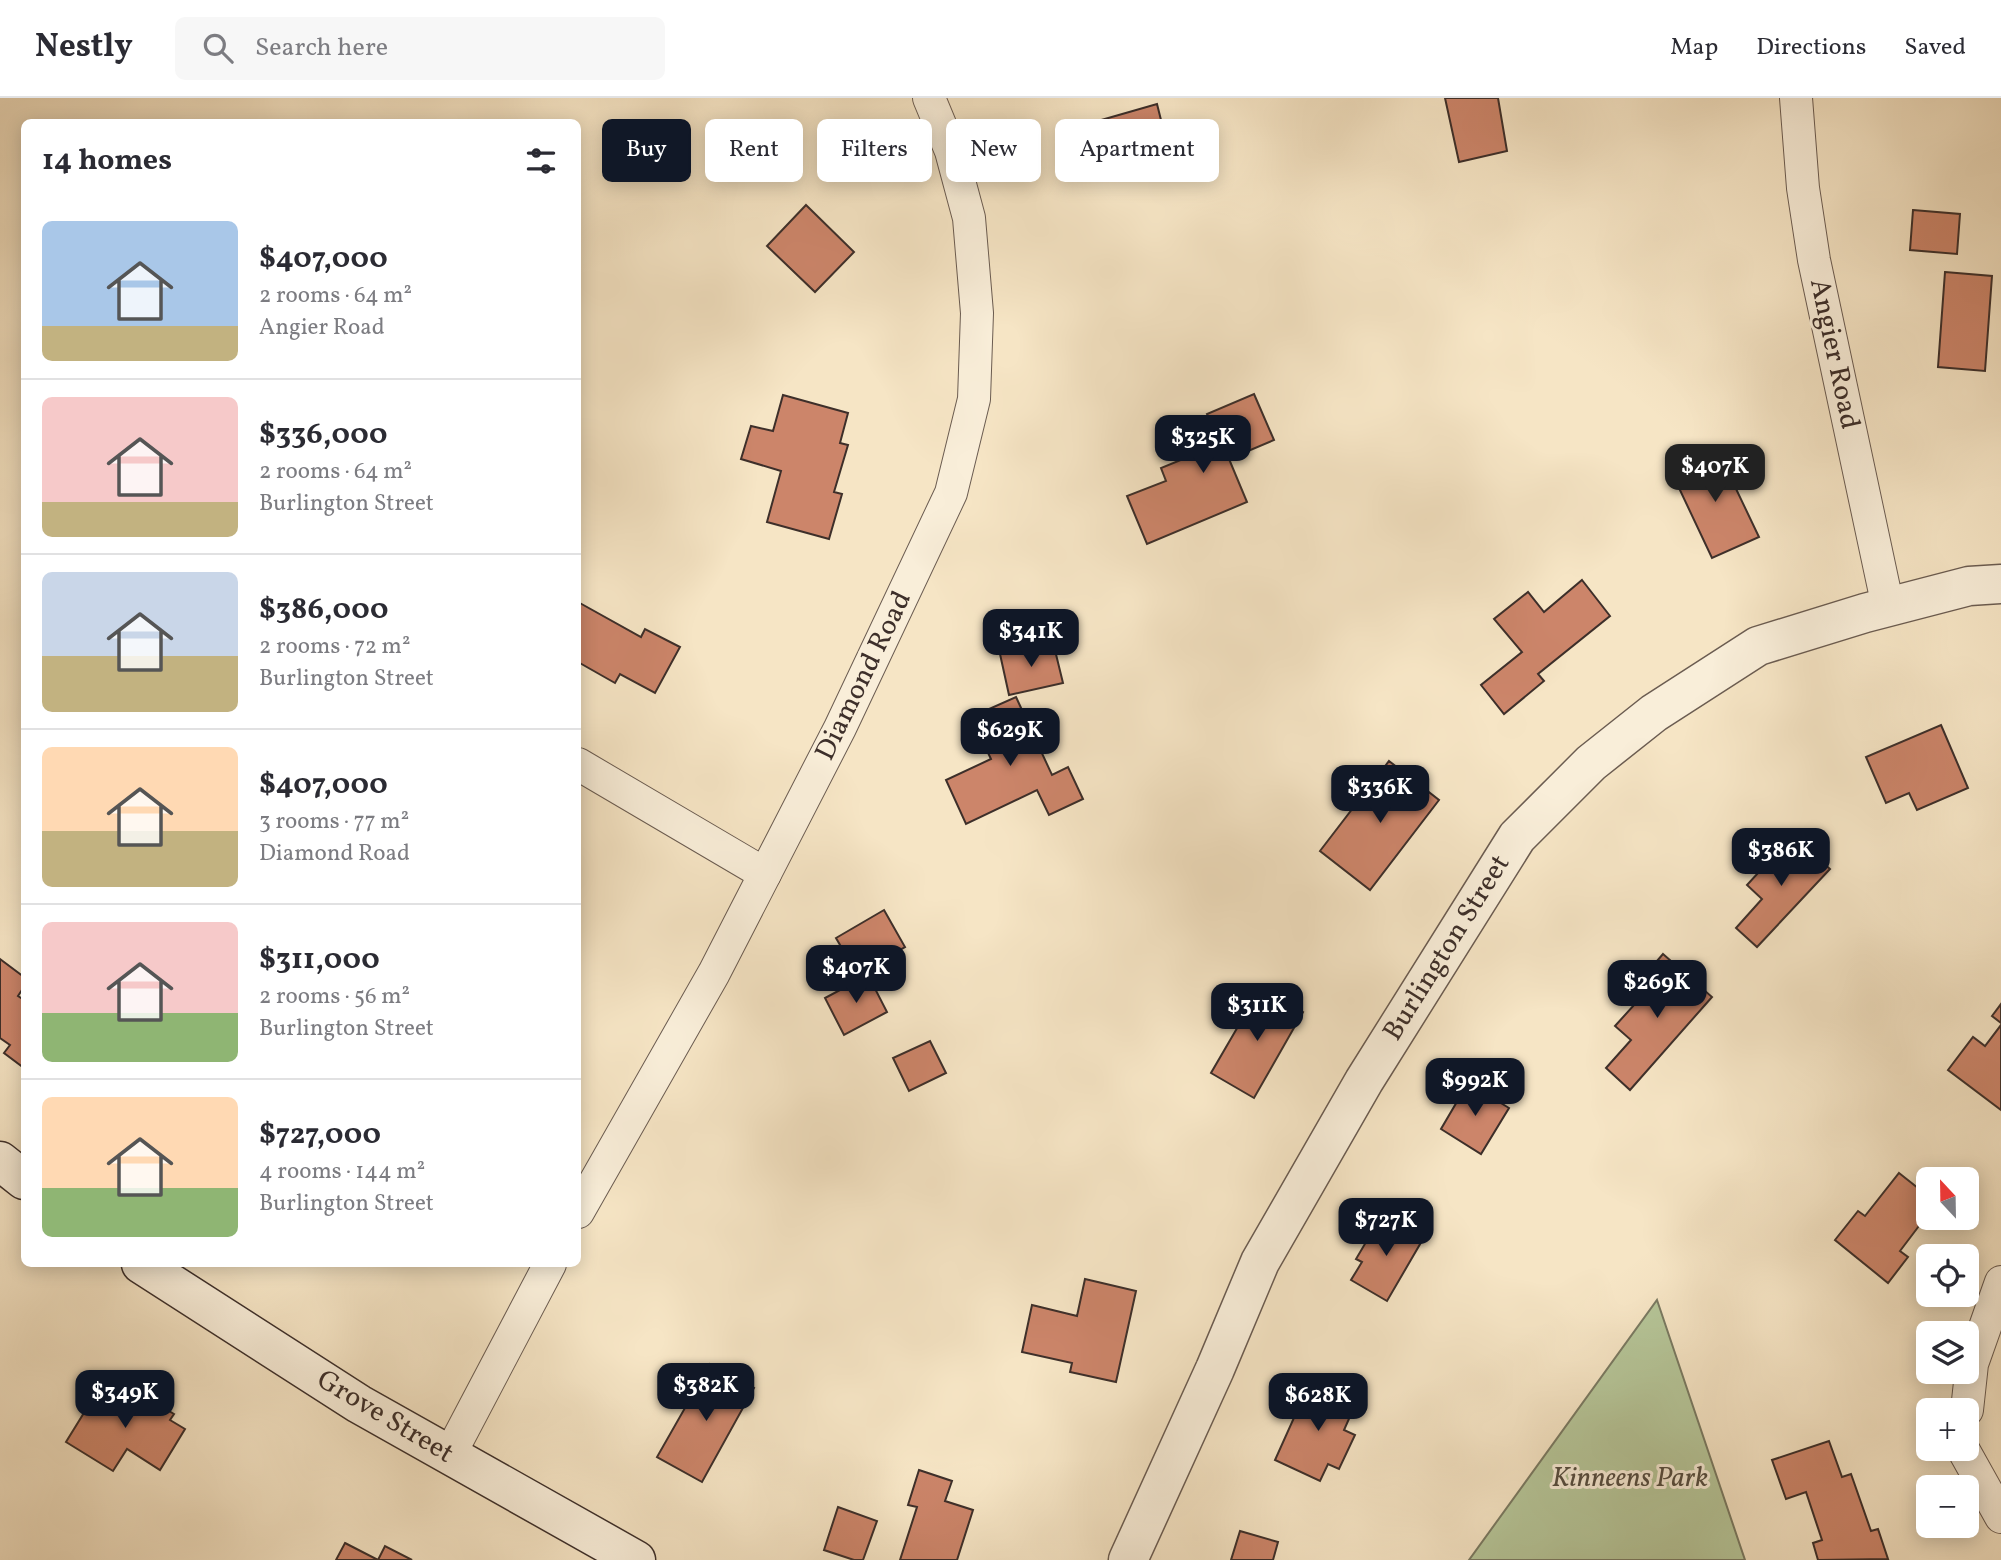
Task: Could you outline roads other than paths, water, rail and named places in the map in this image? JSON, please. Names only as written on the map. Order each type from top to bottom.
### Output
[{"type":"street","name":"Diamond Road","points":[[581,1207],[714,972],[765,874],[840,728],[951,493],[974,399],[977,313],[969,219],[951,151],[929,98]]},
{"type":"street","name":"Angier Road","points":[[1796,98],[1803,188],[1814,260],[1888,607]]},
{"type":"street","name":"Burlington Street","points":[[1128,1560],[1210,1381],[1260,1262],[1364,1081],[1517,837],[1591,762],[1654,713],[1758,646],[1969,586],[2001,584]]},
{"type":"street","points":[[581,766],[765,874]]},
{"type":"street","points":[[0,1161],[21,1178]]},
{"type":"street","name":"Grove Street","points":[[146,1267],[359,1404],[636,1560]]},
{"type":"street","points":[[449,1456],[548,1267]]},
{"type":"street","points":[[1968,1398],[1972,1364],[2001,1282]]},
{"type":"street","points":[[1970,1461],[2001,1517]]},
{"type":"park label","name":"Kinneens Park","points":[[1630,1478]]}]
